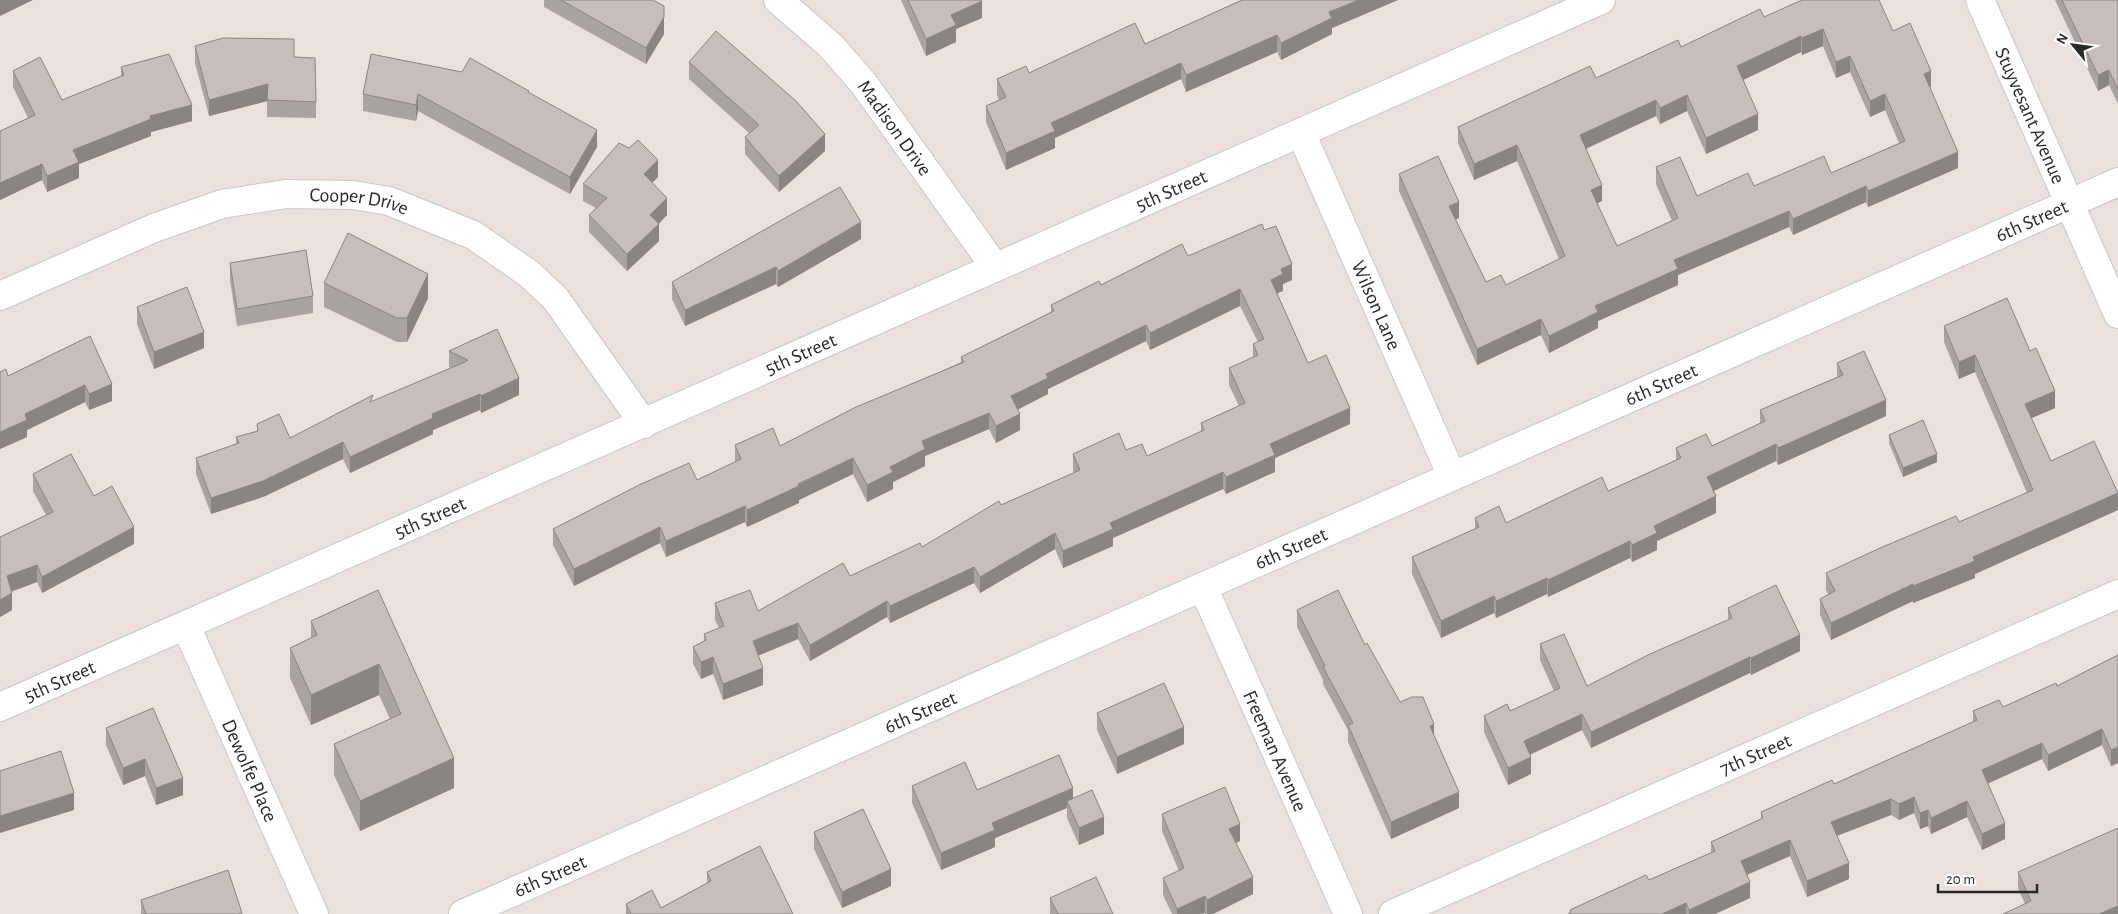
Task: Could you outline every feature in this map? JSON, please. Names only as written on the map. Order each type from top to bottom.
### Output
[{"type":"street","name":"5th Street","points":[[0,708],[1601,0]]},
{"type":"street","name":"Stuyvesant Avenue","points":[[1980,0],[2118,314]]},
{"type":"street","name":"Madison Drive","points":[[790,4],[831,46],[864,84],[995,267]]},
{"type":"street","name":"Wilson Lane","points":[[1301,133],[1452,476]]},
{"type":"street","name":"6th Street","points":[[463,914],[2118,182]]},
{"type":"street","name":"Cooper Drive","points":[[0,296],[154,228],[222,204],[286,194],[353,195],[389,202],[474,235],[528,272],[555,298],[644,424]]},
{"type":"street","name":"Freeman Avenue","points":[[1203,587],[1348,914]]},
{"type":"street","name":"7th Street","points":[[1393,914],[2118,594]]},
{"type":"street","name":"Dewolfe Place","points":[[186,626],[314,914]]},
{"type":"building","points":[[561,0],[653,0],[664,6],[664,17],[646,48]]},
{"type":"building","points":[[908,0],[982,1],[951,15],[956,25],[926,39]]},
{"type":"building","points":[[1242,0],[1359,0],[1329,12],[1332,18],[1281,43],[1277,35],[1186,75],[1181,63],[1051,123],[1055,131],[1006,153],[986,106],[1006,97],[997,79],[1026,66],[1029,73],[1135,23],[1145,44]]},
{"type":"building","points":[[1802,0],[1879,0],[1893,31],[1910,23],[1931,71],[1924,74],[1958,152],[1868,191],[1866,186],[1793,219],[1789,211],[1674,260],[1678,269],[1595,306],[1598,312],[1549,336],[1541,319],[1477,349],[1399,174],[1438,156],[1459,202],[1449,206],[1486,282],[1501,275],[1506,285],[1565,256],[1517,145],[1474,164],[1458,127],[1590,66],[1596,78],[1678,40],[1681,47],[1760,9],[1764,17]],"holes":[[[1823,29],[1836,62],[1850,56],[1870,101],[1885,94],[1905,141],[1831,173],[1824,156],[1754,186],[1748,173],[1697,196],[1680,157],[1656,167],[1678,218],[1617,246],[1591,190],[1602,185],[1580,135],[1656,100],[1660,108],[1687,95],[1706,138],[1758,114],[1737,66],[1801,36],[1802,38]]]},
{"type":"building","points":[[2062,0],[2118,0],[2118,89],[2109,70],[2098,75]]},
{"type":"building","points":[[716,31],[796,101],[825,134],[779,176],[745,137],[759,125],[689,62]]},
{"type":"building","points":[[223,38],[294,39],[294,57],[315,58],[316,102],[267,100],[268,84],[209,100],[195,46]]},
{"type":"building","points":[[169,54],[192,105],[150,116],[151,119],[73,150],[79,162],[47,176],[42,164],[0,183],[0,131],[35,115],[13,71],[40,57],[62,100],[124,75],[121,67]]},
{"type":"building","points":[[371,54],[462,72],[470,58],[597,130],[570,177],[418,94],[416,105],[363,94]]},
{"type":"building","points":[[638,140],[658,160],[644,174],[667,198],[650,215],[659,224],[627,254],[589,215],[607,198],[583,184],[619,143],[629,148]]},
{"type":"building","points":[[840,187],[861,222],[778,271],[776,267],[685,310],[672,282]]},
{"type":"building","points":[[1262,224],[1264,230],[1276,226],[1292,264],[1281,269],[1283,274],[1271,280],[1308,363],[1326,355],[1350,408],[1270,444],[1275,455],[1226,477],[1223,472],[1110,523],[1113,529],[1063,551],[1055,533],[980,577],[974,567],[890,606],[887,601],[810,645],[798,623],[753,641],[763,668],[723,684],[713,657],[701,662],[693,647],[706,640],[704,634],[724,626],[715,603],[750,590],[758,611],[843,563],[850,576],[920,543],[922,547],[999,501],[1001,505],[1080,470],[1073,454],[1119,433],[1126,450],[1142,444],[1147,456],[1204,430],[1201,423],[1245,403],[1229,368],[1258,355],[1253,344],[1264,339],[1240,289],[1150,333],[1146,325],[1046,374],[1048,378],[1011,396],[1020,414],[996,426],[989,413],[922,441],[925,449],[890,467],[893,472],[867,485],[853,458],[747,510],[745,506],[666,541],[660,527],[574,569],[553,529],[641,484],[689,463],[697,480],[741,459],[735,445],[773,428],[780,446],[856,407],[964,362],[961,357],[1054,311],[1051,305],[1099,281],[1101,285],[1182,244],[1188,256]]},
{"type":"building","points":[[348,233],[428,274],[407,318],[397,318],[324,283]]},
{"type":"building","points":[[306,250],[313,296],[237,309],[230,263]]},
{"type":"building","points":[[187,287],[204,332],[154,352],[137,307]]},
{"type":"building","points":[[2007,298],[2030,351],[2036,348],[2055,391],[2025,404],[2051,461],[2094,441],[2118,493],[1973,557],[1975,561],[1913,586],[1913,584],[1831,623],[1820,599],[1835,591],[1826,573],[1956,516],[1959,522],[2033,490],[1975,355],[1959,362],[1944,326]]},
{"type":"building","points":[[497,329],[519,378],[481,396],[480,394],[432,414],[433,418],[350,457],[343,442],[263,481],[211,498],[196,458],[239,443],[236,437],[258,431],[257,424],[279,414],[290,438],[373,395],[370,402],[465,362],[468,360],[449,351]]},
{"type":"building","points":[[90,336],[112,384],[89,394],[85,385],[25,414],[27,420],[0,432],[0,372],[6,369],[8,376]]},
{"type":"building","points":[[1864,351],[1886,400],[1778,448],[1776,444],[1707,477],[1716,496],[1654,526],[1657,533],[1632,545],[1630,541],[1548,580],[1547,578],[1496,601],[1494,596],[1441,621],[1412,557],[1479,527],[1475,518],[1499,506],[1506,523],[1602,477],[1608,491],[1681,458],[1676,448],[1706,434],[1712,446],[1765,421],[1760,410],[1843,375],[1837,363]]},
{"type":"building","points":[[1923,420],[1937,454],[1903,468],[1889,435]]},
{"type":"building","points":[[71,454],[94,496],[112,486],[134,527],[42,577],[37,565],[7,576],[12,593],[0,600],[0,537],[53,512],[33,474]]},
{"type":"building","points":[[1776,585],[1800,635],[1591,732],[1582,714],[1524,741],[1531,757],[1508,768],[1484,716],[1507,704],[1510,711],[1560,688],[1540,644],[1564,634],[1587,686],[1650,654],[1732,618],[1728,608]]},
{"type":"building","points":[[378,590],[454,758],[360,801],[334,744],[401,714],[379,664],[311,695],[290,648],[317,635],[311,621]]},
{"type":"building","points":[[1338,590],[1365,645],[1367,643],[1400,702],[1412,697],[1423,697],[1434,724],[1430,726],[1459,792],[1391,822],[1348,725],[1353,723],[1323,667],[1325,666],[1297,610]]},
{"type":"building","points":[[2118,655],[2118,747],[2111,750],[2102,729],[2048,755],[2042,743],[1982,770],[2005,823],[1982,834],[1967,801],[1931,818],[1928,810],[1920,813],[1914,797],[1899,804],[1891,799],[1831,822],[1849,863],[1807,881],[1790,840],[1741,861],[1750,882],[1689,910],[1686,903],[1662,914],[1568,914],[1571,912],[1570,910],[1646,875],[1649,880],[1715,851],[1711,842],[1763,818],[1761,812],[1832,780],[1834,784],[1977,720],[1973,711],[1999,700],[2003,707],[2056,683],[2057,686]]},
{"type":"building","points":[[1164,683],[1184,727],[1117,757],[1097,713]]},
{"type":"building","points":[[153,708],[183,778],[156,788],[145,759],[123,768],[106,728]]},
{"type":"building","points":[[61,751],[74,793],[0,816],[0,771]]},
{"type":"building","points":[[1059,755],[1073,788],[992,823],[995,830],[941,853],[912,786],[965,762],[977,790]]},
{"type":"building","points":[[1225,787],[1240,824],[1229,829],[1253,877],[1207,900],[1205,896],[1177,909],[1163,878],[1184,868],[1162,814]]},
{"type":"building","points":[[1092,790],[1104,817],[1079,828],[1067,801]]},
{"type":"building","points":[[863,809],[891,869],[842,892],[814,832]]},
{"type":"building","points":[[2118,828],[2118,906],[2099,914],[2003,914],[2031,901],[2018,872]]},
{"type":"building","points":[[760,846],[793,914],[631,914],[626,904],[652,890],[661,908],[711,881],[707,872]]},
{"type":"building","points":[[228,870],[242,913],[146,914],[141,900]]},
{"type":"building","points":[[1096,877],[1113,914],[1058,914],[1050,898]]}]
